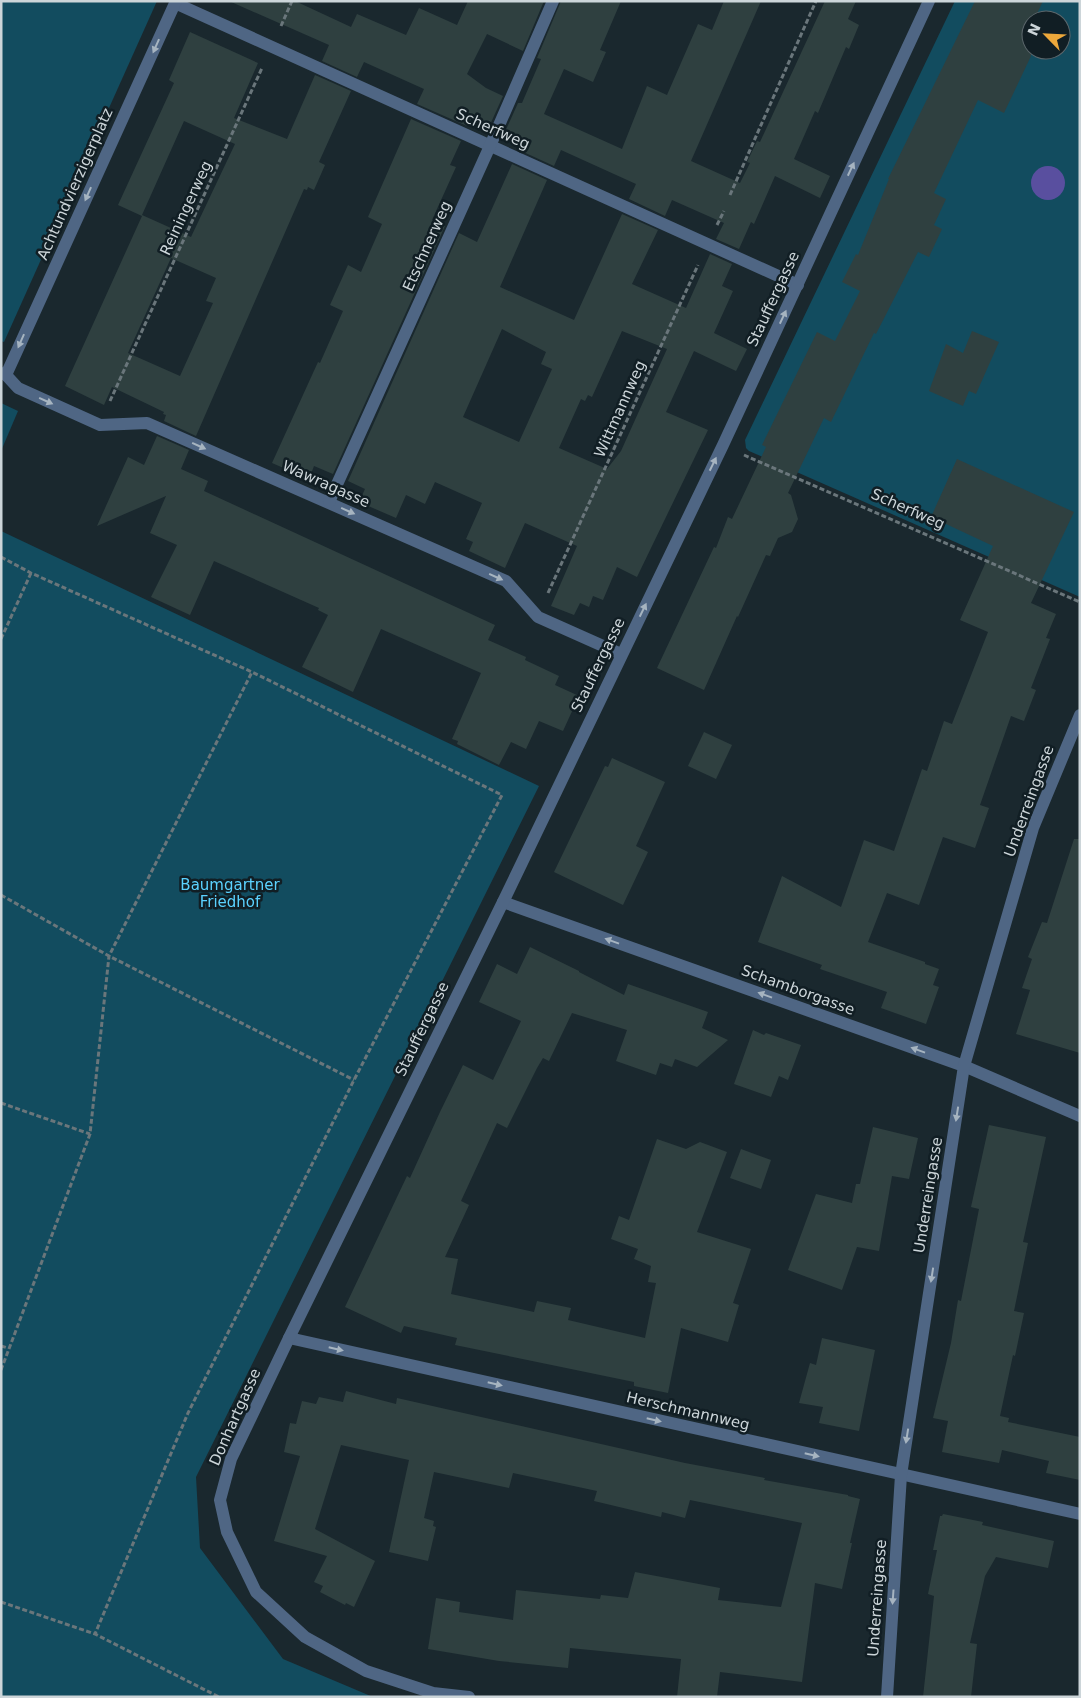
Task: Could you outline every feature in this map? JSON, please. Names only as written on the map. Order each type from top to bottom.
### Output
[{"type":"street","name":"Etschnerweg","points":[[329,502],[490,146],[553,1]]},
{"type":"street","name":"Stauffergasse","points":[[289,1338],[503,902],[722,445],[929,1]]},
{"type":"street","name":"Scherfweg","points":[[175,2],[798,284]]},
{"type":"street","name":"Achtundvierzigerplatz","points":[[4,374],[175,2]]},
{"type":"street","name":"Wawragasse","points":[[4,374],[18,388],[100,425],[147,423],[506,582],[538,617],[621,654]]},
{"type":"street","name":"Underreingasse","points":[[886,1697],[901,1475],[964,1066],[1033,828],[1080,715]]},
{"type":"street","name":"Schamborgasse","points":[[503,902],[964,1066],[1080,1116]]},
{"type":"street","name":"Herschmannweg","points":[[289,1338],[1080,1514]]},
{"type":"street","name":"Donhartgasse","points":[[289,1338],[231,1460],[220,1500],[227,1532],[256,1592],[305,1637],[366,1671],[433,1693],[469,1697]]},
{"type":"path","name":"Reiningerweg","points":[[100,425],[292,1]]},
{"type":"path","points":[[730,195],[816,1]]},
{"type":"path","name":"Wittmannweg","points":[[538,617],[707,244],[724,211]]},
{"type":"path","name":"Scherfweg","points":[[722,445],[1080,602]]},
{"type":"path","points":[[1,557],[32,573],[252,672],[502,795],[354,1080],[188,1413],[95,1634]]},
{"type":"path","points":[[1,639],[32,573]]},
{"type":"path","points":[[1,1370],[90,1134],[109,956],[252,672]]},
{"type":"path","points":[[1,895],[109,956],[354,1080]]},
{"type":"path","points":[[1,1103],[90,1134]]},
{"type":"path","points":[[1,1346],[8,1348]]},
{"type":"path","points":[[1,1602],[95,1634],[219,1697]]},
{"type":"green space","points":[[1,1],[157,1],[4,342],[1,341]]},
{"type":"green space","points":[[955,1],[1080,1],[1080,597],[749,451],[746,448],[745,440]]},
{"type":"green space","points":[[1,403],[18,411],[1,451]]},
{"type":"green space","name":"Baumgartner Friedhof","points":[[1,531],[539,786],[196,1477],[200,1548],[283,1659],[373,1697],[1,1697]]},
{"type":"shaded area","points":[[1048,166],[1055,167],[1060,171],[1064,176],[1064,190],[1060,195],[1055,199],[1048,200],[1041,199],[1036,195],[1032,190],[1031,183],[1032,176],[1036,171],[1041,167]]},
{"type":"building","points":[[229,1],[295,1],[351,27],[357,14],[406,35],[419,8],[457,25],[468,1],[544,1],[523,51],[487,34],[467,74],[486,88],[503,96],[489,127],[471,119],[467,126],[417,104],[424,89],[364,62],[357,77],[322,61],[329,45]]},
{"type":"building","points":[[561,1],[621,1],[600,50],[606,52],[593,82],[564,69],[544,114],[622,149],[647,86],[667,95],[698,24],[712,30],[724,1],[761,1],[691,161],[740,183],[750,163],[747,162],[757,141],[760,142],[825,1],[856,1],[848,19],[859,25],[849,49],[846,47],[818,113],[815,111],[794,159],[830,176],[820,198],[775,176],[754,224],[751,222],[739,249],[716,239],[724,223],[672,200],[665,216],[629,199],[636,184],[561,150],[554,166],[519,150],[522,142],[504,134],[518,103],[522,103],[541,59],[537,58]]},
{"type":"building","points":[[975,1],[1043,1],[1039,10],[1021,10],[1021,60],[1029,60],[1004,113],[978,100],[934,193],[946,199],[934,225],[942,229],[929,257],[918,252],[876,334],[874,333],[831,422],[824,418],[788,493],[791,495],[798,519],[792,532],[778,538],[770,556],[766,555],[704,690],[657,668],[714,547],[716,548],[728,517],[732,519],[766,447],[762,445],[817,332],[835,341],[860,291],[842,282],[856,254],[858,255],[888,179]]},
{"type":"building","points":[[190,32],[258,63],[234,118],[287,139],[315,75],[351,91],[319,162],[325,165],[314,190],[308,187],[307,190],[304,189],[196,436],[164,421],[166,415],[163,414],[164,412],[112,387],[104,405],[65,386],[142,216],[118,205],[174,83],[169,80]],"holes":[[[184,121],[235,144],[191,237],[142,215]],[[171,258],[216,278],[206,301],[213,303],[180,376],[128,353]]]},
{"type":"building","points":[[411,119],[461,141],[450,165],[456,167],[432,220],[445,226],[333,474],[314,466],[309,479],[272,463],[343,311],[330,305],[348,265],[361,272],[382,224],[368,217]]},
{"type":"building","points":[[512,164],[547,180],[500,287],[574,320],[622,214],[658,230],[632,284],[686,308],[710,254],[732,264],[722,286],[733,291],[714,333],[747,349],[736,371],[694,351],[666,412],[708,430],[637,577],[617,567],[603,600],[593,596],[589,607],[580,603],[574,615],[551,606],[577,546],[525,523],[505,568],[469,551],[473,542],[466,539],[482,503],[435,482],[425,504],[406,495],[396,518],[359,502],[365,489],[348,481],[459,233],[477,242]],"holes":[[[502,329],[546,352],[541,364],[552,369],[519,442],[463,417]],[[622,331],[667,349],[621,451],[607,469],[559,448],[581,399],[585,401],[588,395],[592,397]]]},
{"type":"building","points":[[972,331],[999,342],[976,394],[969,391],[963,406],[929,391],[946,344],[963,353]]},
{"type":"building","points":[[157,436],[189,450],[181,469],[208,481],[204,491],[495,625],[488,640],[526,657],[525,660],[559,676],[555,685],[579,696],[563,731],[539,721],[526,749],[511,742],[499,765],[457,744],[458,741],[452,739],[481,673],[381,629],[353,692],[302,667],[328,615],[318,610],[319,608],[214,561],[190,615],[151,597],[177,545],[150,533],[166,496],[97,526],[128,457],[144,465]]},
{"type":"building","points":[[957,459],[1074,512],[1031,603],[1056,614],[1046,638],[1050,639],[1031,688],[1036,690],[1024,721],[1011,716],[980,805],[989,808],[975,848],[943,837],[919,905],[887,893],[868,942],[925,962],[925,964],[939,969],[933,985],[939,987],[926,1024],[881,1008],[887,992],[820,969],[822,965],[758,942],[782,876],[841,907],[864,840],[894,851],[922,769],[927,771],[944,721],[952,724],[988,632],[960,620],[993,546],[931,517]]},
{"type":"building","points":[[704,732],[732,745],[716,779],[688,766]]},
{"type":"building","points":[[612,758],[665,782],[636,846],[648,852],[623,905],[554,872],[605,766],[608,767]]},
{"type":"building","points":[[1074,839],[1080,839],[1080,1053],[1016,1034],[1030,990],[1022,988],[1032,959],[1028,957],[1042,922],[1047,923]]},
{"type":"building","points":[[530,947],[624,995],[628,984],[708,1012],[702,1028],[728,1040],[697,1067],[675,1059],[672,1067],[660,1063],[656,1075],[616,1061],[627,1030],[572,1013],[549,1061],[543,1058],[507,1128],[497,1123],[461,1201],[469,1205],[445,1257],[458,1259],[451,1294],[534,1312],[537,1301],[571,1308],[568,1320],[645,1338],[656,1283],[648,1282],[651,1266],[634,1259],[638,1249],[611,1239],[619,1216],[629,1220],[657,1139],[686,1149],[700,1142],[727,1152],[697,1232],[751,1249],[733,1303],[739,1305],[728,1342],[681,1328],[668,1393],[634,1386],[634,1382],[455,1345],[457,1338],[404,1326],[401,1333],[345,1307],[407,1176],[410,1178],[463,1065],[493,1080],[521,1021],[479,1002],[497,964],[517,974]]},
{"type":"building","points":[[753,1030],[801,1045],[788,1080],[779,1076],[771,1097],[734,1084]]},
{"type":"building","points":[[989,1125],[1046,1137],[1023,1242],[1028,1243],[1014,1311],[1024,1313],[1000,1416],[1009,1418],[1008,1422],[1080,1437],[1080,1480],[1046,1473],[1049,1461],[1002,1450],[999,1463],[942,1452],[948,1421],[933,1418],[951,1343],[958,1300],[961,1301],[979,1209],[971,1207]]},
{"type":"building","points":[[873,1127],[918,1138],[909,1179],[892,1176],[879,1251],[857,1247],[842,1290],[788,1270],[816,1194],[852,1203],[856,1184],[860,1184]]},
{"type":"building","points":[[741,1149],[771,1160],[761,1189],[730,1178]]},
{"type":"building","points":[[822,1338],[875,1350],[859,1431],[819,1423],[823,1407],[799,1403],[810,1363],[816,1365]]},
{"type":"building","points":[[346,1391],[396,1404],[397,1398],[685,1463],[848,1495],[860,1499],[842,1589],[815,1583],[802,1682],[720,1672],[717,1697],[677,1697],[681,1659],[570,1648],[568,1668],[499,1661],[428,1649],[436,1598],[460,1602],[459,1612],[513,1620],[516,1590],[600,1599],[601,1595],[628,1598],[635,1572],[720,1588],[718,1600],[781,1607],[802,1523],[690,1500],[685,1518],[662,1512],[661,1517],[594,1501],[597,1491],[513,1473],[509,1488],[434,1472],[424,1518],[434,1521],[433,1526],[436,1527],[428,1561],[389,1552],[409,1460],[341,1445],[315,1529],[375,1561],[354,1607],[346,1603],[345,1605],[320,1592],[323,1586],[314,1582],[327,1556],[274,1541],[300,1456],[284,1452],[290,1423],[296,1424],[302,1401],[316,1404],[319,1397],[343,1402]]},
{"type":"building","points":[[943,1514],[983,1522],[982,1525],[1054,1541],[1048,1568],[996,1557],[985,1576],[970,1643],[977,1644],[971,1697],[923,1697],[934,1596],[928,1594],[937,1550],[933,1550],[940,1516]]}]
